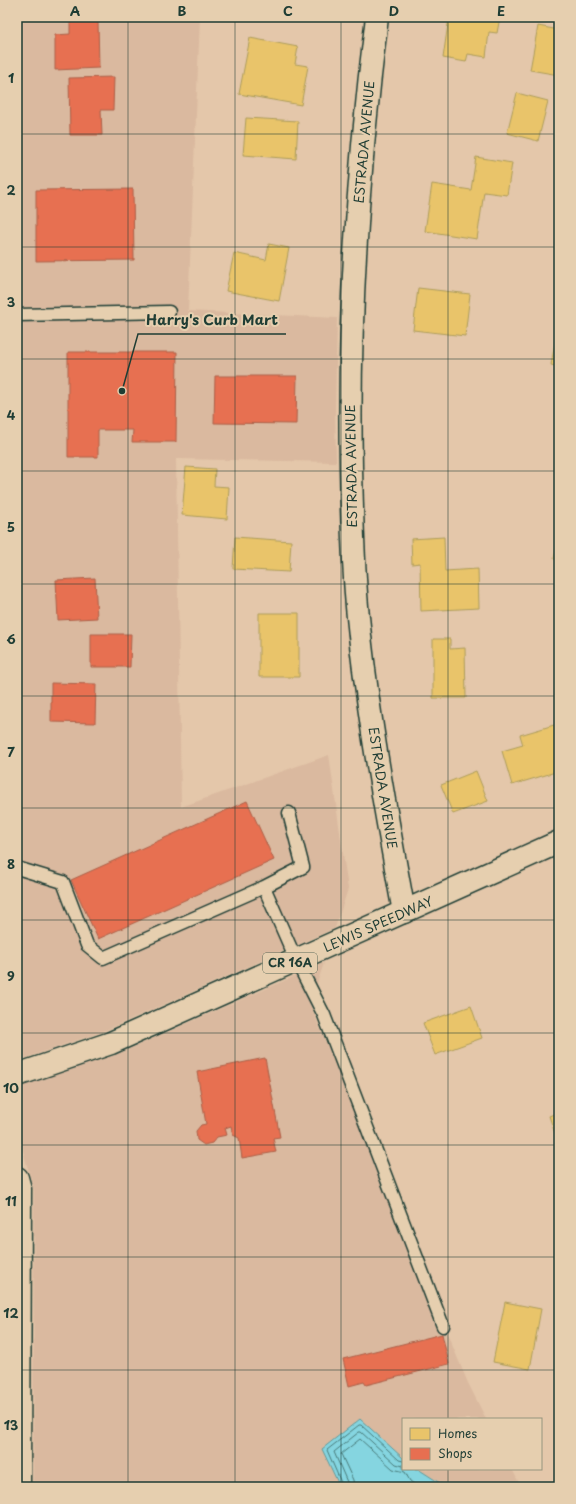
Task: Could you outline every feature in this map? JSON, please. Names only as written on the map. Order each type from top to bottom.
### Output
[{"type":"main road","name":"ESTRADA AVENUE","points":[[377,17],[362,153],[353,289],[350,411],[352,529],[358,617],[376,757],[404,912]]},
{"type":"main road","name":"LEWIS SPEEDWAY","points":[[17,1075],[111,1043],[559,842]]},
{"type":"main road","points":[[17,1178],[20,1189],[19,1487]]},
{"type":"lane","points":[[17,316],[169,312]]},
{"type":"lane","points":[[17,868],[63,882],[87,945],[103,958],[264,887],[303,867],[289,813]]},
{"type":"lane","points":[[264,887],[296,960],[324,1015],[443,1326]]},
{"type":"shaded area","points":[[17,17],[200,17],[188,311],[337,318],[335,410],[336,462],[176,459],[181,807],[329,755],[348,889],[335,928],[104,1031],[17,1061]]},
{"type":"shaded area","points":[[324,963],[310,1004],[468,1383],[486,1418],[402,1418],[402,1457],[360,1419],[322,1449],[340,1487],[33,1487],[34,1190],[17,1130],[17,1088],[118,1054]]},
{"type":"shaded area","points":[[420,1470],[512,1470],[521,1487],[446,1487]]},
{"type":"water","points":[[360,1419],[402,1457],[402,1470],[420,1470],[446,1487],[340,1487],[322,1449]]},
{"type":"building: Homes","points":[[449,17],[500,17],[497,33],[489,32],[486,57],[468,54],[466,62],[443,58]]},
{"type":"building: Homes","points":[[538,26],[559,30],[559,75],[530,70]]},
{"type":"building: Homes","points":[[250,38],[298,47],[295,64],[308,66],[301,105],[239,94]]},
{"type":"building: Homes","points":[[517,93],[548,101],[538,141],[507,133]]},
{"type":"building: Homes","points":[[246,118],[298,121],[296,159],[243,155]]},
{"type":"building: Homes","points":[[476,157],[512,163],[507,195],[484,192],[477,239],[425,231],[432,184],[471,190]]},
{"type":"building: Homes","points":[[269,244],[289,248],[279,301],[226,291],[234,253],[266,260]]},
{"type":"building: Homes","points":[[418,288],[470,294],[465,336],[413,330]]},
{"type":"building: Homes","points":[[559,320],[559,367],[551,365]]},
{"type":"building: Homes","points":[[186,467],[215,469],[214,486],[229,487],[227,519],[182,515]]},
{"type":"building: Homes","points":[[235,537],[291,541],[289,572],[233,569]]},
{"type":"building: Homes","points":[[444,537],[445,571],[478,569],[479,608],[421,611],[420,563],[412,564],[411,539]]},
{"type":"building: Homes","points":[[559,538],[559,560],[554,559]]},
{"type":"building: Homes","points":[[259,613],[299,613],[299,677],[259,677]]},
{"type":"building: Homes","points":[[433,639],[450,639],[450,649],[465,648],[466,698],[433,698]]},
{"type":"building: Homes","points":[[554,725],[557,734],[559,734],[559,771],[512,785],[502,751],[523,745],[520,735]]},
{"type":"building: Homes","points":[[476,771],[488,801],[453,814],[441,785]]},
{"type":"building: Homes","points":[[471,1006],[482,1038],[435,1055],[423,1023]]},
{"type":"building: Homes","points":[[559,1112],[559,1145],[549,1116]]},
{"type":"building: Homes","points":[[505,1302],[541,1309],[530,1369],[493,1362]]},
{"type":"building: Shops","points":[[70,21],[98,21],[99,68],[55,70],[55,35],[70,34]]},
{"type":"building: Shops","points":[[114,77],[113,110],[101,110],[102,135],[70,135],[69,78]]},
{"type":"building: Shops","points":[[133,189],[134,260],[36,261],[36,190]]},
{"type":"building: Shops","points":[[68,352],[177,352],[176,442],[132,442],[133,430],[98,430],[98,457],[68,457]]},
{"type":"building: Shops","points":[[215,376],[297,376],[296,424],[214,423]]},
{"type":"building: Shops","points":[[95,578],[97,618],[58,620],[56,580]]},
{"type":"building: Shops","points":[[91,634],[131,634],[130,667],[91,667]]},
{"type":"building: Shops","points":[[51,683],[96,684],[95,723],[51,722]]},
{"type":"building: Shops","points":[[247,801],[274,860],[98,939],[71,880]]},
{"type":"building: Shops","points":[[265,1058],[280,1137],[273,1138],[276,1152],[242,1158],[239,1138],[233,1135],[231,1126],[225,1128],[227,1135],[217,1137],[212,1143],[204,1145],[197,1140],[196,1131],[201,1125],[206,1124],[197,1072]]},
{"type":"building: Shops","points":[[442,1334],[449,1364],[366,1385],[364,1382],[349,1386],[343,1359]]},
{"type":"place","name":"Harry's Curb Mart","points":[[122,391]]}]
